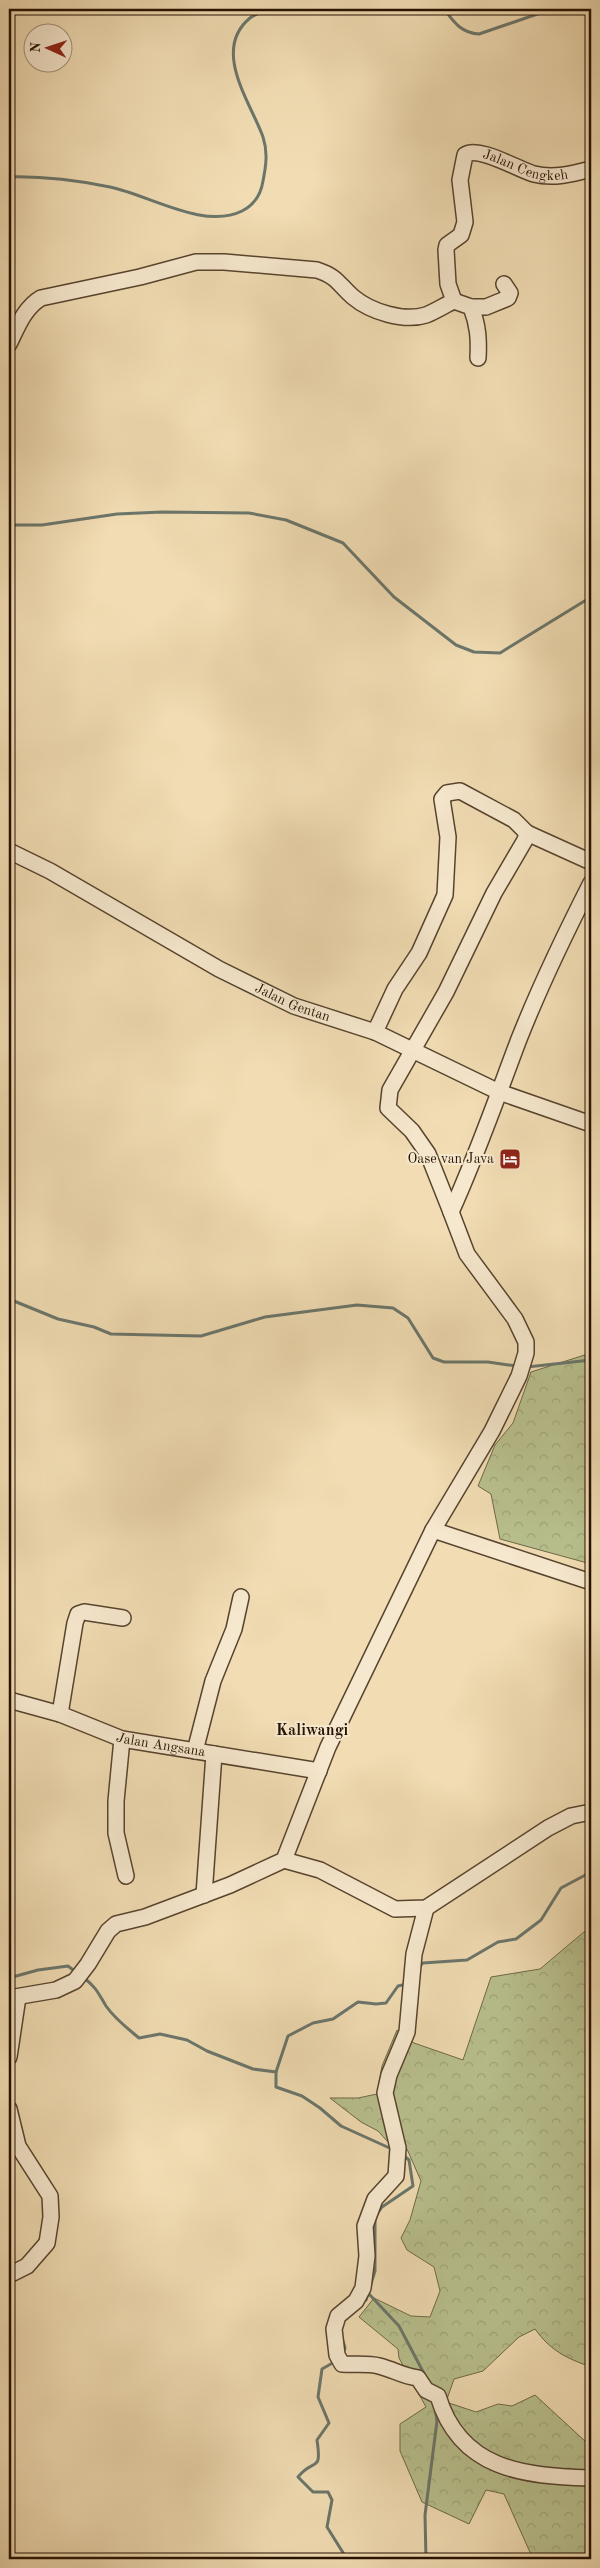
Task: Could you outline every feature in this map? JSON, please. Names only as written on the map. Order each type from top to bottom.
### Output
[{"type":"street","name":"Jalan Cengkeh","points":[[454,301],[448,284],[446,250],[448,245],[461,235],[465,222],[460,180],[465,155],[476,152],[535,174],[562,176],[591,169]]},
{"type":"street","points":[[9,344],[26,313],[33,303],[41,298],[140,277],[196,262],[224,262],[317,270],[331,275],[353,297],[372,309],[413,317],[426,315],[454,301],[471,307],[486,307],[508,298],[510,293],[504,284]]},
{"type":"street","points":[[471,307],[480,337],[478,358]]},
{"type":"street","points":[[375,1032],[395,989],[418,953],[445,895],[448,837],[442,799],[448,793],[460,791],[514,820],[527,833],[591,862]]},
{"type":"street","points":[[9,2057],[14,1998],[56,1990],[75,1981],[88,1964],[102,1940],[116,1924],[204,1895],[248,1878],[284,1860],[319,1771],[374,1649],[432,1530],[492,1431],[521,1369],[526,1342],[515,1319],[467,1254],[428,1154],[412,1131],[388,1108],[390,1090],[446,992],[494,893],[525,840],[527,833]]},
{"type":"street","name":"Jalan Gentan","points":[[9,851],[50,871],[219,969],[294,1006],[375,1032],[500,1092],[591,1124]]},
{"type":"street","points":[[451,1212],[475,1160],[552,963],[591,883]]},
{"type":"street","points":[[432,1530],[591,1582]]},
{"type":"street","points":[[195,1751],[213,1681],[234,1629],[241,1597]]},
{"type":"street","points":[[60,1714],[78,1614],[84,1612],[122,1618]]},
{"type":"street","name":"Jalan Angsana","points":[[9,1700],[60,1714],[122,1739],[319,1771]]},
{"type":"street","points":[[122,1739],[116,1833],[126,1876]]},
{"type":"street","points":[[204,1895],[214,1754]]},
{"type":"street","points":[[284,1860],[320,1870],[395,1909],[426,1908],[548,1828],[571,1816],[591,1812]]},
{"type":"street","points":[[426,1908],[414,1954],[407,2032],[389,2075],[385,2093],[398,2154],[396,2176],[375,2199],[365,2226],[366,2274],[363,2288],[356,2301],[338,2316],[334,2328],[340,2359],[377,2365],[396,2371],[402,2376],[418,2378],[432,2393],[461,2442],[501,2468],[544,2477],[591,2477]]},
{"type":"street","points":[[9,2109],[18,2146],[50,2196],[51,2217],[47,2244],[27,2266],[9,2275]]},
{"type":"green space","points":[[591,1353],[591,1564],[500,1539],[491,1494],[478,1486],[495,1445],[513,1423],[531,1372]]},
{"type":"green space","points":[[591,1926],[591,2367],[560,2353],[547,2343],[535,2329],[519,2337],[483,2371],[454,2379],[446,2402],[476,2412],[498,2404],[512,2406],[535,2395],[586,2442],[591,2460],[591,2559],[533,2559],[504,2494],[486,2490],[469,2524],[422,2502],[400,2451],[400,2424],[426,2407],[399,2358],[398,2349],[359,2317],[374,2298],[411,2316],[430,2317],[440,2291],[434,2267],[407,2250],[401,2238],[410,2220],[421,2181],[407,2149],[388,2142],[378,2131],[361,2122],[330,2098],[358,2098],[377,2094],[382,2066],[397,2030],[414,2043],[463,2060],[491,1977],[540,1969]]},
{"type":"waterway","points":[[9,177],[60,179],[110,187],[194,214],[227,216],[246,209],[256,199],[261,190],[266,154],[263,137],[237,77],[234,45],[239,31],[250,18],[271,9]]},
{"type":"waterway","points":[[444,9],[467,32],[479,34],[552,9]]},
{"type":"waterway","points":[[9,525],[42,525],[117,514],[162,512],[249,513],[286,520],[343,543],[394,597],[456,645],[474,652],[500,653],[591,597]]},
{"type":"waterway","points":[[9,1299],[58,1319],[94,1327],[111,1334],[201,1336],[265,1317],[357,1305],[393,1308],[408,1318],[433,1358],[444,1362],[488,1362],[516,1366]]},
{"type":"waterway","points":[[527,1367],[591,1360]]},
{"type":"waterway","points":[[418,1968],[423,1963],[467,1960],[498,1942],[516,1939],[541,1920],[561,1888],[591,1872]]},
{"type":"waterway","points":[[9,1978],[38,1970],[68,1966],[77,1973]]},
{"type":"waterway","points":[[84,1978],[95,1988],[113,2015],[139,2038],[160,2034],[187,2040],[207,2051],[253,2069],[276,2072],[276,2087],[302,2096],[341,2126],[394,2150]]},
{"type":"waterway","points":[[276,2072],[288,2036],[313,2023],[333,2019],[358,2002],[386,2003],[398,1986],[407,1984]]},
{"type":"waterway","points":[[361,2303],[366,2300],[375,2271],[375,2217],[382,2207],[413,2186],[409,2160],[403,2155]]},
{"type":"waterway","points":[[369,2294],[399,2326],[428,2381]]},
{"type":"waterway","points":[[342,2338],[345,2348],[343,2353]]},
{"type":"waterway","points":[[336,2361],[322,2369],[318,2397],[329,2423],[317,2440],[317,2461],[298,2477],[313,2492],[328,2492],[332,2500],[327,2527],[347,2559]]},
{"type":"waterway","points":[[426,2559],[425,2515],[437,2421],[435,2406]]},
{"type":"place","name":"Oase van Java","points":[[510,1159]]},
{"type":"district","name":"Kaliwangi","points":[[312,1731]]}]
